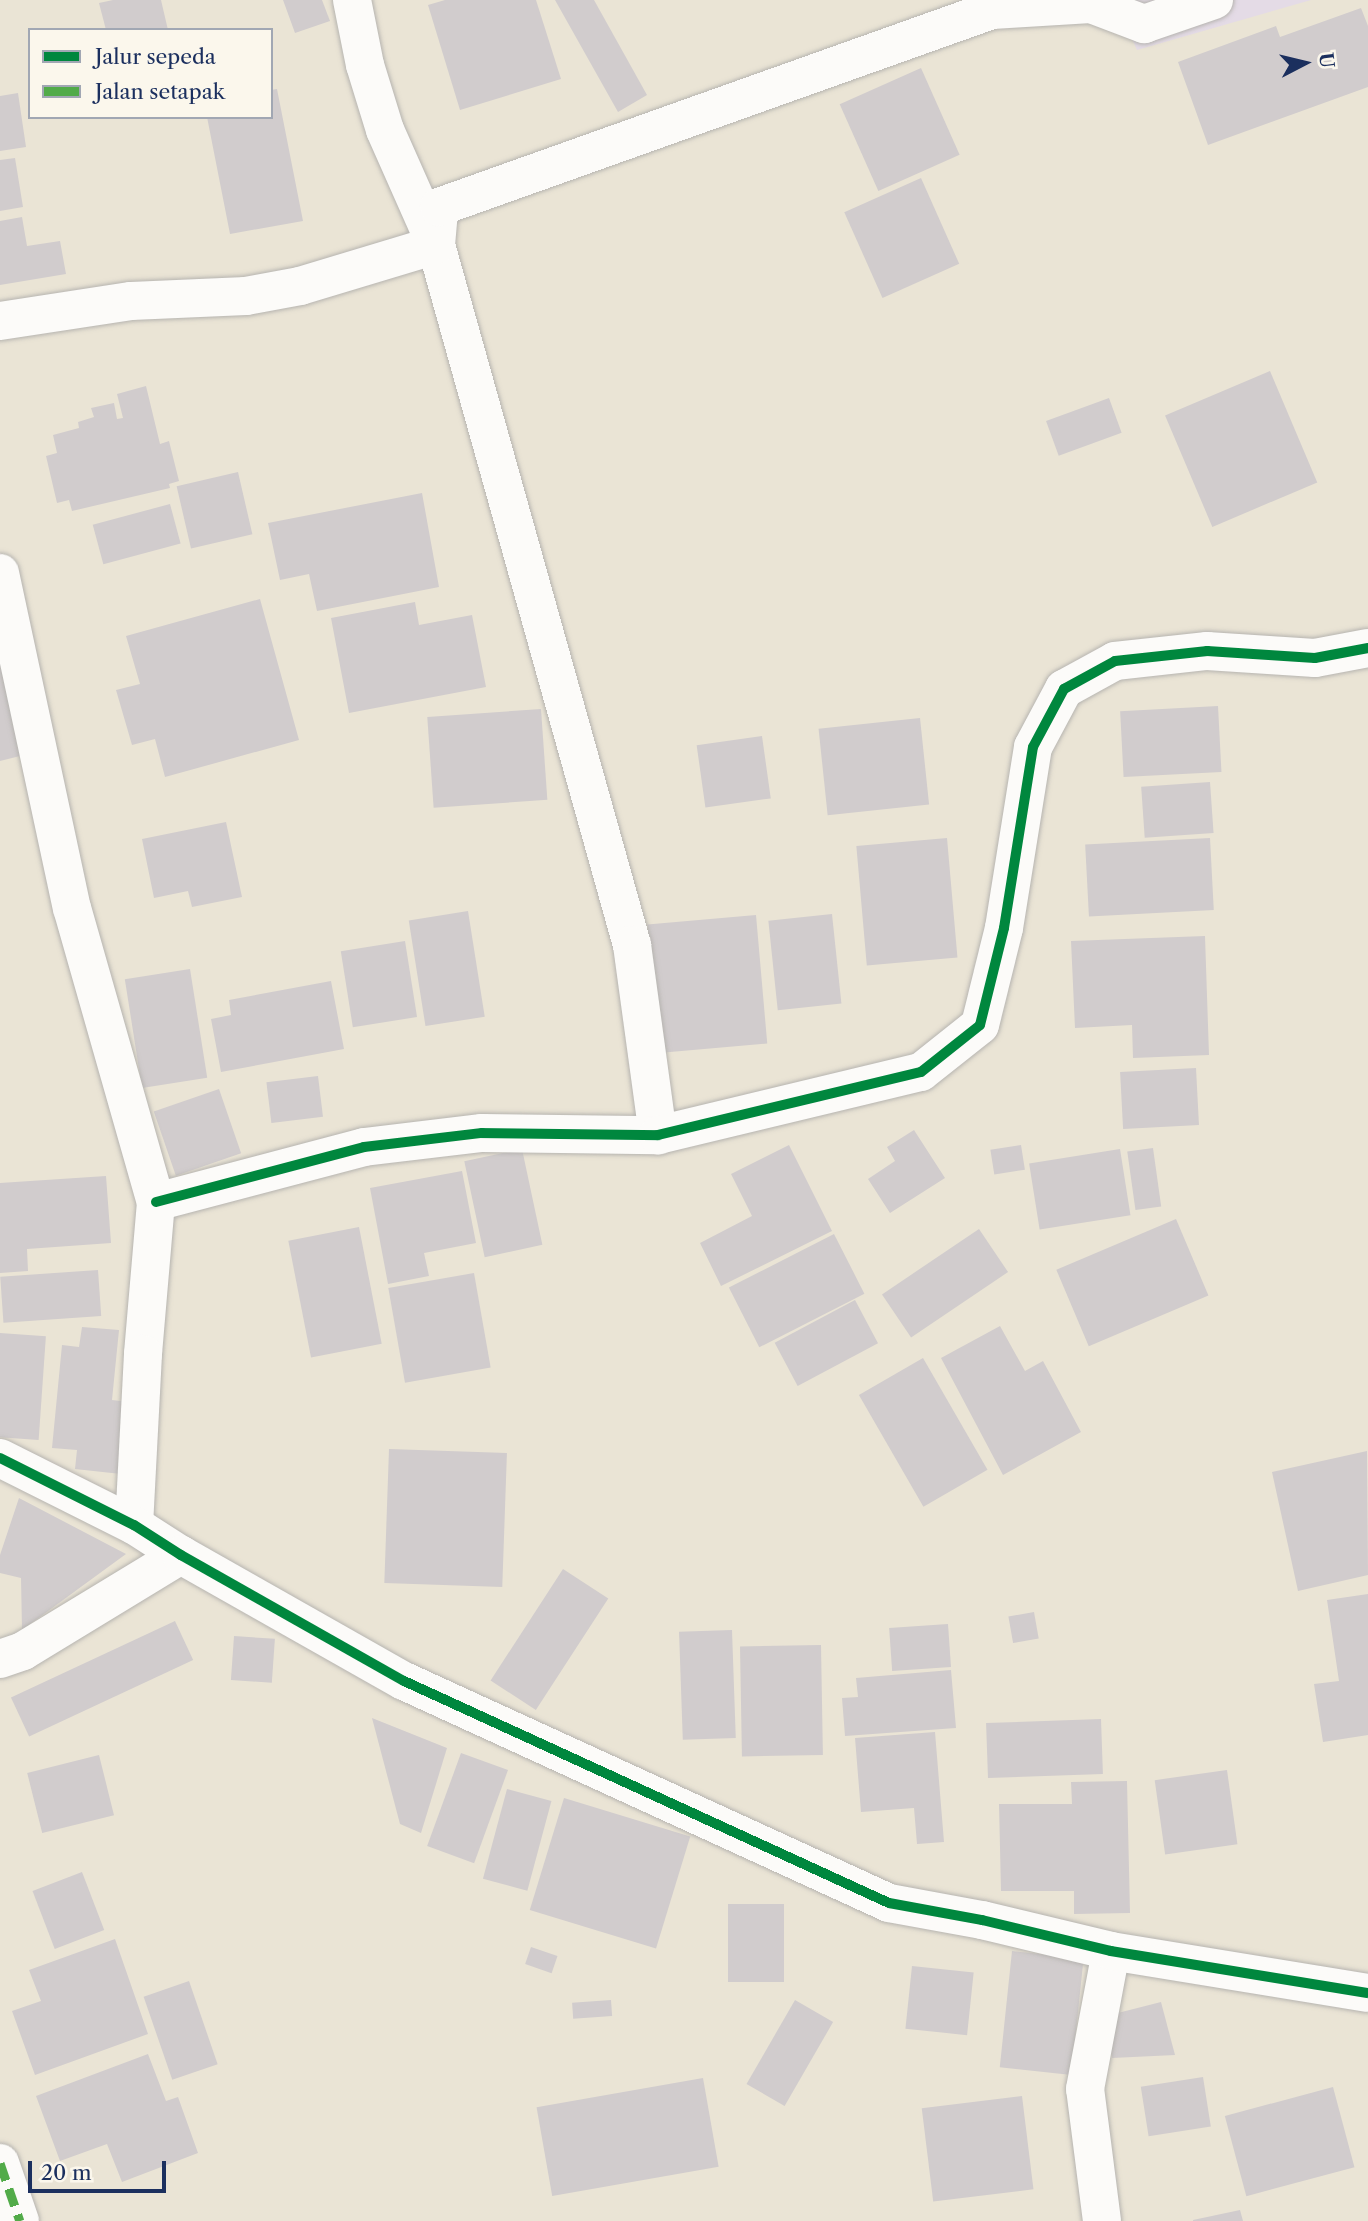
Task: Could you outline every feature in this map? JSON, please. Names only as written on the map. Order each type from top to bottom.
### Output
[{"type":"street","points":[[352,0],[365,65],[385,130],[436,245],[632,944],[658,1135]]},
{"type":"street","points":[[436,245],[439,207],[992,10],[1091,4],[1144,24],[1214,0]]},
{"type":"street","points":[[0,321],[131,301],[246,296],[300,286],[436,245]]},
{"type":"street","points":[[0,573],[72,908],[156,1202],[143,1354],[134,1525]]},
{"type":"street","points":[[156,1202],[364,1147],[482,1133],[658,1135],[921,1072],[980,1025],[1004,928],[1034,747],[1064,689],[1115,661],[1207,651],[1315,657],[1368,648]]},
{"type":"street","points":[[0,1458],[134,1525],[181,1555],[404,1681],[889,1903],[982,1920],[1111,1951],[1368,1993]]},
{"type":"street","points":[[0,1658],[23,1651],[181,1555]]},
{"type":"street","points":[[1102,2221],[1085,2089],[1111,1951]]},
{"type":"street","points":[[0,2163],[20,2221]]},
{"type":"shaded area","points":[[1114,0],[1311,0],[1137,50]]},
{"type":"building","points":[[113,0],[161,0],[168,28],[105,28],[99,3]]},
{"type":"building","points":[[283,0],[322,0],[330,21],[295,33]]},
{"type":"building","points":[[445,0],[536,0],[561,79],[460,110],[428,5]]},
{"type":"building","points":[[555,0],[594,0],[647,95],[618,112]]},
{"type":"building","points":[[1361,8],[1368,26],[1368,87],[1208,145],[1178,62],[1276,26],[1280,37]]},
{"type":"building","points":[[921,68],[960,155],[878,191],[840,104]]},
{"type":"building","points":[[277,89],[303,221],[230,234],[207,119],[273,119],[273,90]]},
{"type":"building","points":[[18,93],[26,147],[0,151],[0,96]]},
{"type":"building","points":[[15,158],[23,207],[0,211],[0,160]]},
{"type":"building","points":[[921,178],[959,264],[882,298],[844,212]]},
{"type":"building","points":[[22,217],[27,246],[60,241],[66,274],[0,285],[0,221]]},
{"type":"building","points":[[1270,371],[1317,482],[1212,527],[1165,416]]},
{"type":"building","points":[[146,386],[160,444],[169,441],[179,481],[169,484],[170,488],[72,511],[69,500],[57,503],[46,456],[57,453],[53,435],[79,428],[78,422],[94,417],[91,408],[114,403],[117,419],[123,418],[117,394]]},
{"type":"building","points":[[1109,398],[1122,433],[1059,456],[1046,421]]},
{"type":"building","points":[[238,472],[252,534],[191,549],[177,486]]},
{"type":"building","points":[[422,493],[439,587],[317,611],[309,574],[280,580],[268,523]]},
{"type":"building","points":[[170,504],[181,544],[103,564],[93,525]]},
{"type":"building","points":[[260,599],[299,740],[165,777],[155,739],[132,745],[116,690],[140,684],[126,636]]},
{"type":"building","points":[[415,602],[419,625],[472,615],[486,687],[349,713],[331,618]]},
{"type":"building","points":[[0,658],[24,755],[0,761]]},
{"type":"building","points":[[1218,706],[1221,772],[1124,777],[1120,711]]},
{"type":"building","points":[[541,709],[547,800],[434,808],[427,717]]},
{"type":"building","points":[[920,718],[929,805],[828,815],[819,729]]},
{"type":"building","points":[[762,736],[771,798],[705,808],[697,745]]},
{"type":"building","points":[[1210,782],[1214,833],[1145,838],[1141,787]]},
{"type":"building","points":[[226,822],[242,897],[192,907],[188,891],[154,898],[142,839]]},
{"type":"building","points":[[947,838],[957,958],[867,965],[856,846]]},
{"type":"building","points":[[1210,838],[1214,910],[1089,916],[1085,845]]},
{"type":"building","points":[[468,911],[485,1017],[425,1026],[409,920]]},
{"type":"building","points":[[832,914],[841,1004],[778,1010],[768,921]]},
{"type":"building","points":[[756,915],[767,1044],[659,1053],[647,924]]},
{"type":"building","points":[[1205,936],[1209,1055],[1133,1058],[1132,1025],[1075,1028],[1071,941]]},
{"type":"building","points":[[405,941],[417,1017],[353,1027],[341,951]]},
{"type":"building","points":[[190,969],[207,1078],[142,1088],[125,979]]},
{"type":"building","points":[[331,981],[344,1049],[221,1072],[211,1019],[231,1015],[229,1000]]},
{"type":"building","points":[[1196,1068],[1199,1125],[1123,1129],[1120,1072]]},
{"type":"building","points":[[318,1076],[323,1117],[271,1123],[266,1082]]},
{"type":"building","points":[[219,1089],[241,1153],[176,1176],[154,1111]]},
{"type":"building","points":[[914,1130],[945,1178],[890,1213],[868,1179],[895,1161],[887,1147]]},
{"type":"building","points":[[789,1145],[832,1231],[721,1286],[700,1243],[752,1216],[731,1174]]},
{"type":"building","points":[[1021,1145],[1025,1170],[994,1175],[990,1150]]},
{"type":"building","points":[[1153,1148],[1161,1206],[1135,1210],[1127,1152]]},
{"type":"building","points":[[522,1149],[542,1245],[485,1257],[464,1161]]},
{"type":"building","points":[[1120,1149],[1130,1215],[1040,1230],[1029,1163]]},
{"type":"building","points":[[462,1171],[476,1243],[424,1253],[429,1276],[388,1284],[370,1188]]},
{"type":"building","points":[[106,1176],[111,1243],[27,1249],[28,1271],[0,1273],[0,1183]]},
{"type":"building","points":[[1176,1219],[1208,1295],[1089,1346],[1056,1270]]},
{"type":"building","points":[[359,1227],[382,1344],[311,1358],[288,1241]]},
{"type":"building","points":[[979,1229],[1008,1272],[911,1338],[882,1294]]},
{"type":"building","points":[[834,1234],[864,1294],[759,1347],[729,1288]]},
{"type":"building","points":[[98,1270],[101,1316],[3,1323],[0,1277]]},
{"type":"building","points":[[474,1273],[491,1368],[405,1383],[388,1288]]},
{"type":"building","points":[[855,1300],[878,1343],[798,1386],[775,1343]]},
{"type":"building","points":[[1000,1326],[1025,1371],[1043,1361],[1081,1432],[1003,1475],[941,1358]]},
{"type":"building","points":[[82,1327],[119,1330],[112,1400],[128,1402],[121,1474],[75,1469],[77,1450],[52,1448],[62,1345],[79,1347]]},
{"type":"building","points":[[0,1333],[46,1336],[39,1440],[0,1437]]},
{"type":"building","points":[[923,1358],[988,1470],[923,1507],[859,1395]]},
{"type":"building","points":[[389,1449],[507,1453],[502,1587],[384,1583]]},
{"type":"building","points":[[1367,1451],[1368,1575],[1298,1591],[1272,1472]]},
{"type":"building","points":[[19,1498],[126,1554],[22,1630],[21,1578],[0,1573],[0,1555]]},
{"type":"building","points":[[563,1569],[608,1598],[536,1710],[491,1681]]},
{"type":"building","points":[[1368,1594],[1368,1735],[1323,1742],[1314,1684],[1339,1681],[1327,1600]]},
{"type":"building","points":[[1034,1612],[1039,1639],[1013,1643],[1008,1617]]},
{"type":"building","points":[[175,1621],[193,1660],[29,1736],[11,1697]]},
{"type":"building","points":[[948,1624],[951,1667],[892,1671],[889,1628]]},
{"type":"building","points":[[732,1630],[736,1738],[683,1740],[679,1632]]},
{"type":"building","points":[[234,1636],[275,1639],[272,1683],[231,1680]]},
{"type":"building","points":[[821,1645],[823,1755],[742,1756],[740,1646]]},
{"type":"building","points":[[951,1670],[956,1728],[845,1736],[842,1698],[858,1697],[856,1678]]},
{"type":"building","points":[[372,1718],[447,1748],[421,1833],[400,1824]]},
{"type":"building","points":[[1101,1719],[1103,1774],[988,1778],[986,1723]]},
{"type":"building","points":[[935,1732],[944,1842],[917,1844],[914,1808],[861,1812],[855,1738]]},
{"type":"building","points":[[461,1753],[508,1770],[474,1863],[427,1846]]},
{"type":"building","points":[[99,1755],[114,1815],[42,1833],[27,1773]]},
{"type":"building","points":[[1227,1770],[1237,1844],[1165,1854],[1155,1780]]},
{"type":"building","points":[[1127,1781],[1130,1913],[1074,1914],[1074,1891],[1001,1891],[999,1804],[1072,1804],[1071,1782]]},
{"type":"building","points":[[507,1789],[551,1801],[527,1891],[483,1879]]},
{"type":"building","points":[[564,1798],[690,1837],[656,1948],[530,1910]]},
{"type":"building","points":[[82,1872],[104,1930],[55,1949],[33,1891]]},
{"type":"building","points":[[728,1904],[784,1904],[784,1982],[728,1982]]},
{"type":"building","points":[[115,1939],[148,2034],[35,2075],[12,2011],[41,2001],[29,1970]]},
{"type":"building","points":[[531,1947],[557,1956],[552,1973],[525,1964]]},
{"type":"building","points":[[1012,1951],[1084,1959],[1071,2075],[1000,2067]]},
{"type":"building","points":[[912,1966],[974,1972],[967,2035],[905,2029]]},
{"type":"building","points":[[189,1981],[218,2064],[172,2080],[144,1997]]},
{"type":"building","points":[[611,2000],[612,2016],[573,2019],[572,2003]]},
{"type":"building","points":[[795,2000],[833,2022],[785,2106],[746,2084]]},
{"type":"building","points":[[1161,2002],[1175,2055],[1112,2058],[1106,2016]]},
{"type":"building","points":[[148,2054],[166,2101],[178,2097],[198,2153],[122,2182],[107,2144],[60,2161],[36,2096]]},
{"type":"building","points":[[1203,2077],[1211,2126],[1149,2136],[1141,2087]]},
{"type":"building","points":[[703,2078],[719,2167],[552,2196],[537,2107]]},
{"type":"building","points":[[1333,2087],[1354,2167],[1246,2196],[1225,2116]]},
{"type":"building","points":[[1022,2096],[1033,2189],[933,2202],[922,2108]]},
{"type":"building","points":[[1240,2210],[1243,2221],[1193,2221],[1193,2220]]},
{"type":"marked path","points":[[0,2163],[20,2221]]},
{"type":"cycle path","points":[[156,1202],[364,1147],[482,1133],[658,1135],[921,1072],[980,1025],[1004,928],[1033,747],[1064,689],[1115,661],[1207,651],[1315,658],[1368,648]]},
{"type":"cycle path","points":[[0,1458],[134,1525],[181,1555],[404,1681],[889,1903],[982,1920],[1111,1951],[1368,1993]]}]
